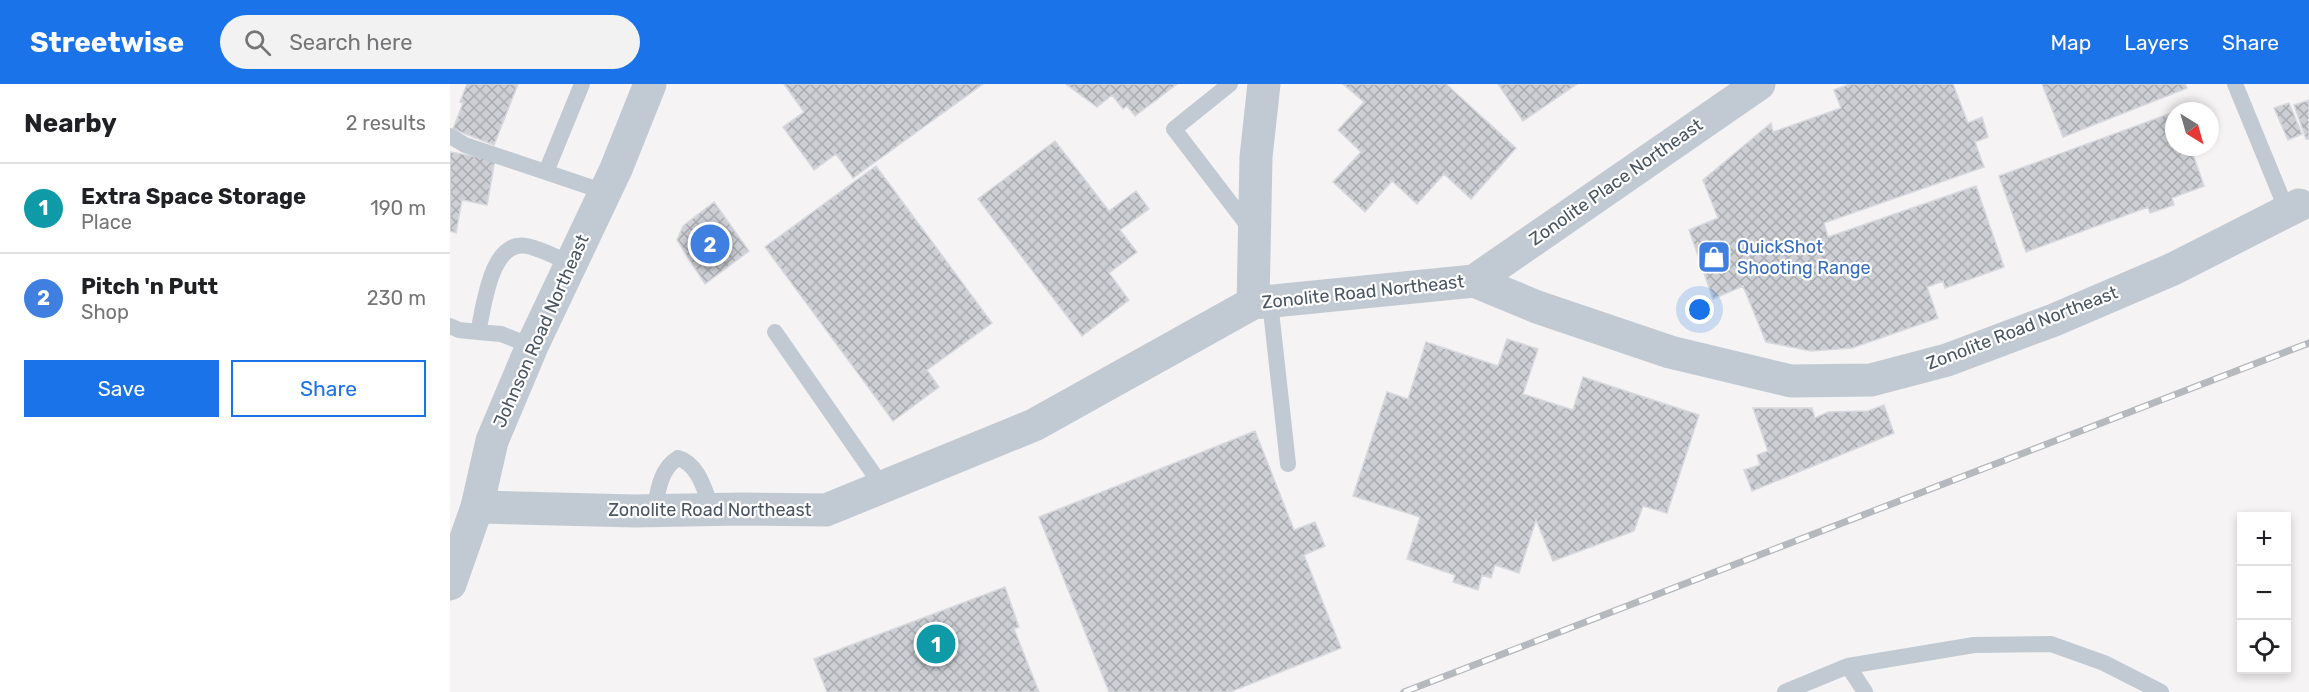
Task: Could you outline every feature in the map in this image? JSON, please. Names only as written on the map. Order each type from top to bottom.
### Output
[{"type":"street","name":"Johnson Road Northeast","points":[[450,584],[466,542],[463,507],[532,346],[616,170],[650,84]]},
{"type":"street","points":[[1261,303],[1254,234],[1256,157],[1264,84]]},
{"type":"street","name":"Zonolite Place Northeast","points":[[1474,281],[1759,84]]},
{"type":"street","name":"Zonolite Road Northeast","points":[[463,507],[654,511],[826,510],[1034,425],[1261,303],[1474,281],[1537,307],[1670,352],[1791,381],[1871,380],[1947,360],[2054,320],[2173,269],[2298,206]]},
{"type":"lane","points":[[546,172],[582,84]]},
{"type":"lane","points":[[1230,84],[1174,129],[1254,234]]},
{"type":"lane","points":[[2235,84],[2298,206]]},
{"type":"lane","points":[[450,136],[465,145],[605,192]]},
{"type":"lane","points":[[478,332],[495,264],[509,251],[516,246],[527,246],[572,264]]},
{"type":"lane","points":[[1261,303],[1288,464]]},
{"type":"lane","points":[[450,327],[501,334],[532,346]]},
{"type":"lane","points":[[775,332],[882,486]]},
{"type":"lane","points":[[654,511],[661,478],[670,463],[678,458],[687,460],[697,474],[712,509]]},
{"type":"lane","points":[[1785,692],[1848,666],[1974,645],[2051,644],[2104,663],[2161,692]]},
{"type":"lane","points":[[1848,666],[1866,692]]},
{"type":"building","points":[[467,84],[518,84],[494,145],[453,129],[463,103],[460,102]]},
{"type":"building","points":[[784,84],[983,84],[853,178],[836,154],[814,170],[783,127],[804,112]]},
{"type":"building","points":[[1066,84],[1177,84],[1135,116],[1127,106],[1123,109],[1112,95],[1097,107]]},
{"type":"building","points":[[1343,84],[1446,84],[1516,148],[1471,199],[1444,174],[1417,204],[1392,181],[1365,212],[1333,182],[1361,152],[1338,130],[1364,102]]},
{"type":"building","points":[[1498,84],[1577,84],[1523,121]]},
{"type":"building","points":[[1850,84],[1953,84],[1968,123],[1982,117],[1988,137],[1975,142],[1984,167],[1824,223],[1828,237],[1976,186],[2004,267],[1945,288],[1943,281],[1927,287],[1938,318],[1852,348],[1811,351],[1766,342],[1743,286],[1713,299],[1689,230],[1718,218],[1703,180],[1771,123],[1773,132],[1841,108],[1834,90]]},
{"type":"building","points":[[2042,84],[2185,84],[2187,88],[2063,137]]},
{"type":"building","points":[[2309,100],[2309,139],[2306,139],[2294,105]]},
{"type":"building","points":[[2289,103],[2302,134],[2288,140],[2274,108]]},
{"type":"building","points":[[2165,115],[2165,156],[2194,156],[2204,186],[2172,198],[2174,205],[2150,213],[2148,207],[2026,252],[1999,176]]},
{"type":"building","points":[[1055,141],[1109,211],[1136,191],[1149,209],[1120,230],[1137,252],[1109,273],[1129,300],[1082,336],[978,199]]},
{"type":"building","points":[[450,152],[495,160],[487,205],[462,200],[456,233],[450,231]]},
{"type":"building","points":[[876,166],[992,323],[927,370],[939,387],[893,421],[765,247]]},
{"type":"building","points":[[714,202],[749,251],[705,284],[677,240],[683,226]]},
{"type":"building","points":[[1507,339],[1538,349],[1523,394],[1573,410],[1583,377],[1699,415],[1667,513],[1643,506],[1634,531],[1553,561],[1536,520],[1519,573],[1495,565],[1491,578],[1482,575],[1478,590],[1453,582],[1455,575],[1407,559],[1420,517],[1353,496],[1387,392],[1408,399],[1426,342],[1498,366]]},
{"type":"building","points":[[1884,405],[1894,433],[1752,491],[1744,470],[1760,465],[1757,455],[1768,451],[1753,408],[1812,408],[1815,418],[1828,412],[1868,411]]},
{"type":"building","points":[[1255,431],[1294,530],[1315,522],[1325,546],[1304,555],[1341,648],[1230,692],[1109,692],[1039,517]]},
{"type":"building","points":[[1005,587],[1019,627],[1014,629],[1039,692],[827,692],[814,659]]},
{"type":"railway","points":[[1404,692],[2309,343]]},
{"type":"place","name":"Pitch 'n Putt","points":[[710,244]]},
{"type":"place","name":"QuickShot Shooting Range","points":[[1714,257]]},
{"type":"place","name":"Extra Space Storage","points":[[936,644]]}]
